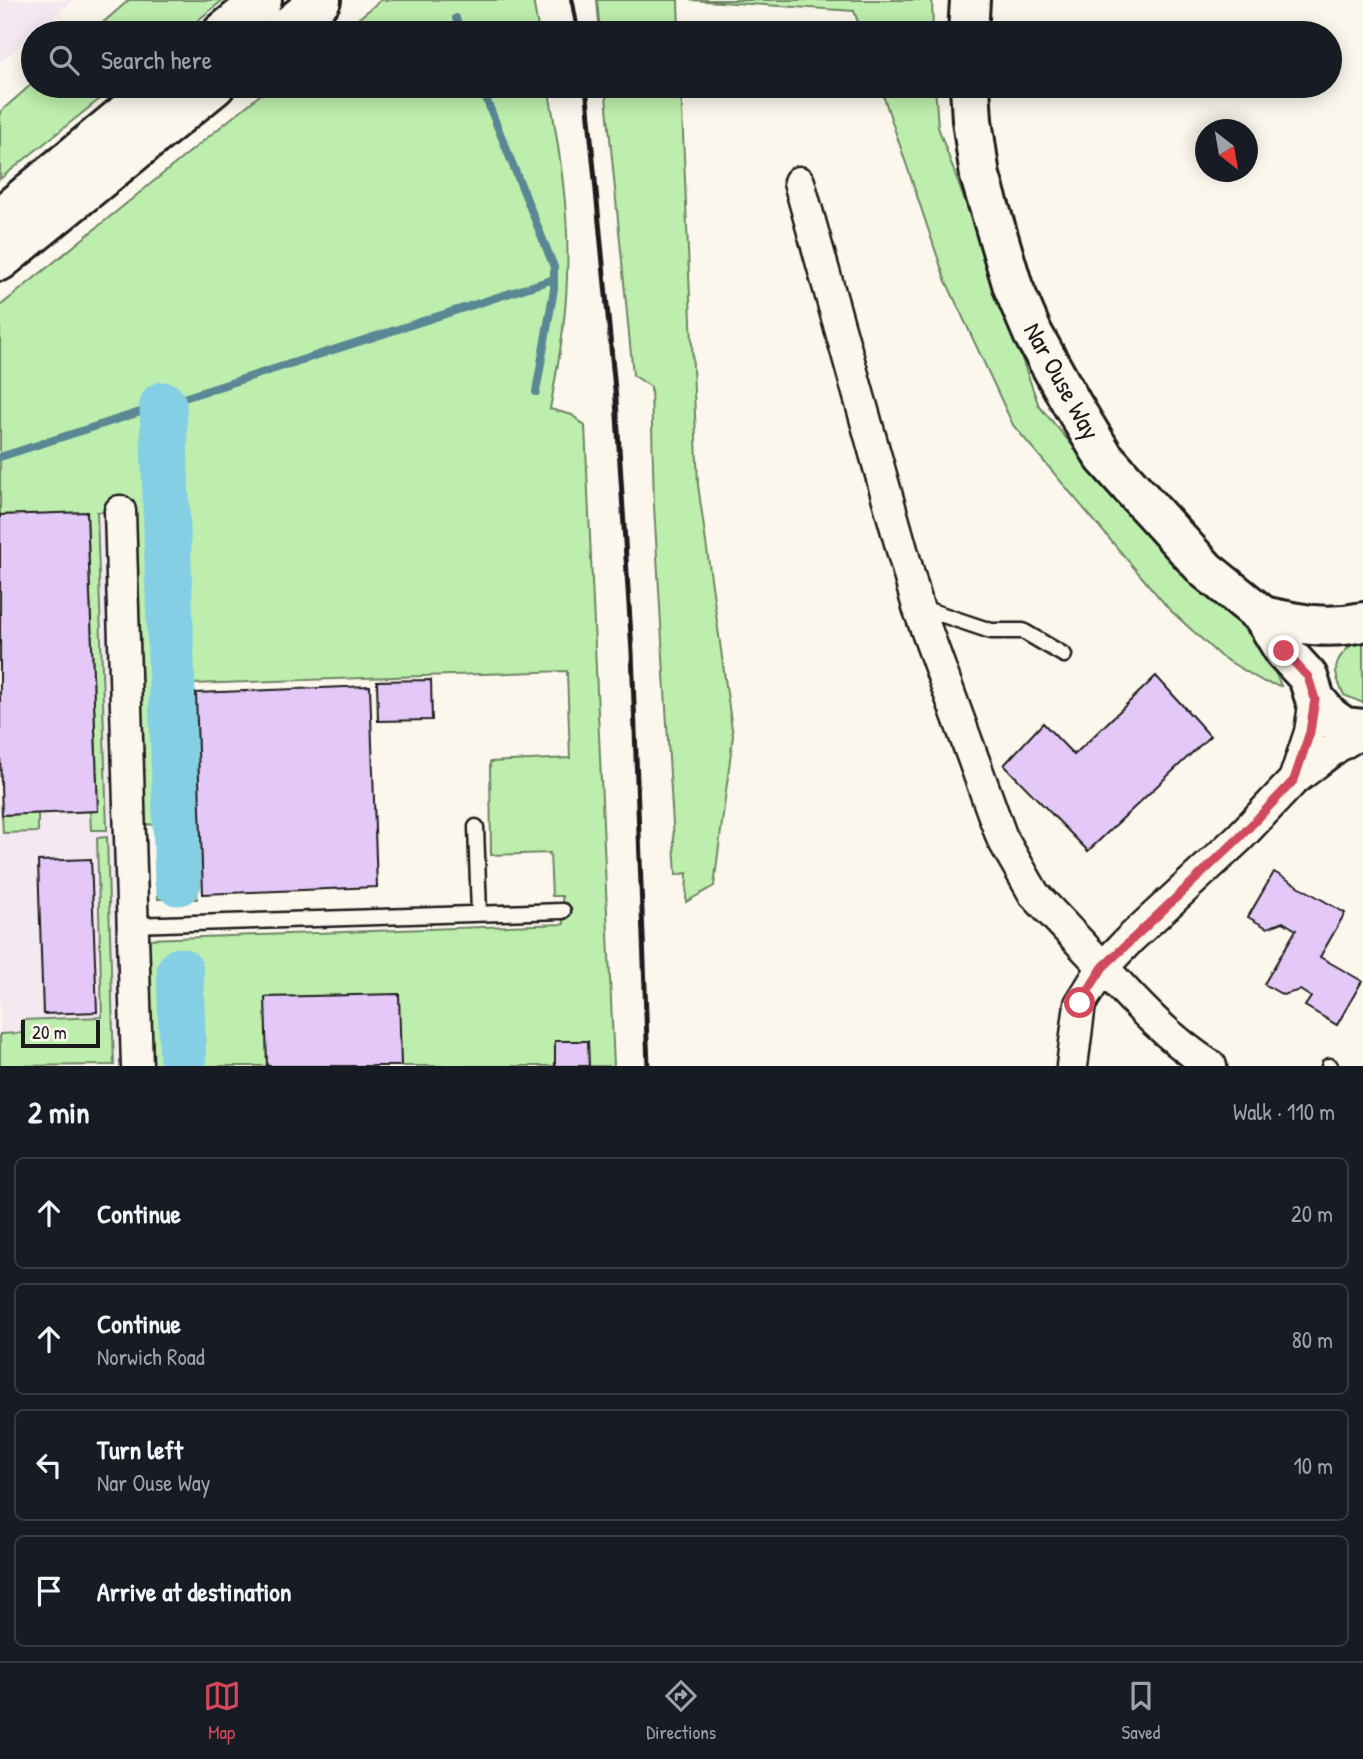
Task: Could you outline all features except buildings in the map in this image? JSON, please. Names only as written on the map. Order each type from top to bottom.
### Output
[{"type":"main road","points":[[270,17],[321,0]]},
{"type":"main road","points":[[969,21],[970,0]]},
{"type":"main road","points":[[0,217],[144,98]]},
{"type":"main road","points":[[0,261],[200,98]]},
{"type":"main road","name":"Nar Ouse Way","points":[[971,98],[981,176],[1013,287],[1033,334],[1104,457],[1206,570],[1263,616],[1330,717],[1345,727],[1363,731]]},
{"type":"main road","name":"Nar Ouse Way","points":[[1263,616],[1303,625],[1351,624]]},
{"type":"main road","name":"Nar Ouse Way","points":[[1311,688],[1317,649],[1351,624]]},
{"type":"street","points":[[799,182],[918,607],[1002,838],[1034,894],[1154,1023],[1211,1066]]},
{"type":"street","points":[[120,511],[137,1066]]},
{"type":"street","points":[[1294,780],[1310,732],[1311,688]]},
{"type":"street","points":[[1072,1066],[1080,1003],[1103,967],[1239,838],[1294,780],[1363,731]]},
{"type":"lane","points":[[918,607],[991,631],[1023,631],[1063,655]]},
{"type":"lane","points":[[476,827],[479,913]]},
{"type":"lane","points":[[132,925],[564,911]]},
{"type":"shaded area","points":[[0,0],[74,0],[49,21],[21,21],[21,44],[0,62]]},
{"type":"shaded area","points":[[143,440],[128,1066],[0,1066],[0,479]]},
{"type":"green space","points":[[129,0],[223,0],[197,21],[105,21]]},
{"type":"green space","points":[[381,0],[533,0],[537,21],[356,21]]},
{"type":"green space","points":[[597,0],[678,0],[679,21],[599,21]]},
{"type":"green space","points":[[691,0],[932,0],[933,21],[858,21],[854,11]]},
{"type":"green space","points":[[21,94],[21,98],[101,98],[0,179],[0,112]]},
{"type":"green space","points":[[256,98],[550,98],[563,181],[567,253],[563,326],[550,409],[572,415],[585,426],[614,1066],[153,1066],[148,939],[564,924],[562,896],[552,896],[550,853],[491,855],[490,762],[570,758],[567,671],[191,684],[197,899],[158,899],[156,825],[144,824],[120,511],[97,512],[107,830],[91,830],[90,811],[98,810],[87,513],[0,515],[0,306]]},
{"type":"green space","points":[[606,98],[682,98],[698,485],[733,736],[714,886],[686,902],[687,873],[676,875],[654,506],[651,387],[633,375]]},
{"type":"green space","points":[[884,98],[936,98],[938,127],[1039,406],[1131,514],[1268,656],[1281,686],[1264,682],[1220,656],[1169,609],[1013,425],[945,279]]},
{"type":"green space","points":[[1354,643],[1363,643],[1363,703],[1344,695],[1337,679],[1338,661]]},
{"type":"green space","points":[[38,813],[38,832],[3,833],[2,815]]},
{"type":"green space","points":[[107,837],[114,1065],[0,1066],[0,1034],[22,1033],[22,1020],[102,1017],[97,838]]},
{"type":"waterway","points":[[486,98],[554,267],[554,289],[536,392]]},
{"type":"waterway","points":[[0,457],[554,279]]},
{"type":"waterway","points":[[163,405],[178,882]]},
{"type":"waterway","points":[[180,971],[183,1066]]},
{"type":"railway","points":[[572,0],[576,21]]},
{"type":"railway","points":[[587,98],[616,400],[632,652],[648,1066]]},
{"type":"route","points":[[1080,1003],[1103,967],[1239,838],[1294,780],[1310,732],[1315,699],[1308,677],[1284,651]]}]
